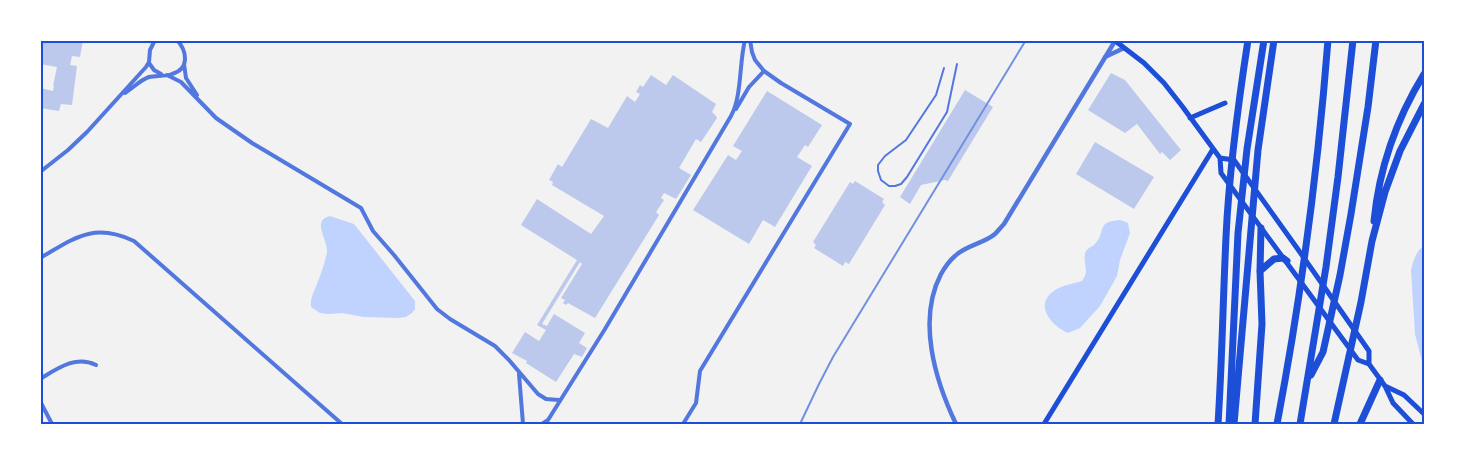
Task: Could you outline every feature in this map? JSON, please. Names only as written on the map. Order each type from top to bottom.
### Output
[{"type":"highway","points":[[1218,424],[1226,234],[1248,40]]},
{"type":"highway","points":[[1229,424],[1238,233],[1247,150],[1264,40]]},
{"type":"highway","points":[[1234,424],[1257,162],[1274,40]]},
{"type":"highway","points":[[1277,424],[1306,241],[1328,40]]},
{"type":"highway","points":[[1299,424],[1326,267],[1353,40]]},
{"type":"highway","points":[[1307,383],[1323,352],[1340,275],[1368,107],[1376,40]]},
{"type":"highway","points":[[1372,241],[1376,196],[1395,131],[1425,74]]},
{"type":"highway","points":[[1334,424],[1372,241],[1385,192],[1400,151],[1425,104]]},
{"type":"highway","points":[[1255,424],[1262,324],[1261,228]]},
{"type":"highway","points":[[1260,271],[1274,259],[1283,258],[1287,261]]},
{"type":"highway","points":[[1360,424],[1382,383]]},
{"type":"main road","points":[[1114,41],[1144,63],[1164,83],[1220,158],[1221,173],[1261,228],[1358,360],[1369,364]]},
{"type":"main road","points":[[1190,117],[1226,103]]},
{"type":"main road","points":[[1044,424],[1213,149]]},
{"type":"main road","points":[[1220,158],[1234,160],[1285,230],[1369,351],[1369,364],[1392,403],[1413,424]]},
{"type":"main road","points":[[1382,383],[1404,396],[1425,414]]},
{"type":"street","points":[[155,40],[149,54],[149,63],[154,70],[181,82],[216,118],[252,143],[362,208],[373,231],[436,309],[495,346],[538,394],[546,399],[559,400]]},
{"type":"street","points":[[177,40],[184,50],[186,78],[201,101]]},
{"type":"street","points":[[734,112],[745,40]]},
{"type":"street","points":[[683,424],[696,403],[700,371],[850,124],[764,71],[755,60],[750,40]]},
{"type":"street","points":[[956,424],[945,401],[937,375],[930,337],[929,317],[936,284],[947,264],[956,254],[995,234],[1004,224],[1114,41]]},
{"type":"street","points":[[1105,57],[1124,48]]},
{"type":"street","points":[[40,172],[68,150],[120,97],[149,63]]},
{"type":"street","points":[[120,97],[145,79],[177,72],[184,63]]},
{"type":"street","points":[[542,424],[548,420],[605,329],[749,87],[764,71]]},
{"type":"street","points":[[40,258],[71,240],[92,232],[123,236],[134,241],[342,424]]},
{"type":"street","points":[[40,379],[70,363],[83,361],[96,365]]},
{"type":"street","points":[[519,373],[523,424]]},
{"type":"street","points":[[40,401],[52,424]]},
{"type":"lane","points":[[944,68],[936,95],[906,140],[885,156],[878,165],[881,180],[889,186],[901,184],[907,177],[947,112],[957,64]]},
{"type":"water","points":[[330,216],[354,224],[415,301],[415,309],[412,313],[399,318],[364,317],[342,313],[320,313],[311,307],[327,252],[321,226],[324,218]]},
{"type":"water","points":[[1120,220],[1128,223],[1130,233],[1117,276],[1100,306],[1080,328],[1068,333],[1051,320],[1045,308],[1045,302],[1055,290],[1082,281],[1086,274],[1086,250],[1095,244],[1104,225]]},
{"type":"water","points":[[1424,246],[1424,369],[1415,334],[1411,270],[1417,253]]},
{"type":"building","points":[[40,40],[61,42],[61,40],[83,40],[80,57],[72,56],[70,65],[77,66],[72,105],[61,104],[59,111],[40,108],[40,88],[53,91],[57,67],[40,64]]},
{"type":"building","points":[[1111,73],[1125,80],[1181,150],[1170,160],[1162,152],[1160,154],[1137,124],[1125,133],[1088,110]]},
{"type":"building","points":[[651,75],[666,85],[673,75],[716,104],[712,112],[717,118],[701,142],[696,139],[679,168],[691,175],[676,199],[664,193],[661,198],[664,200],[656,212],[659,215],[595,318],[568,303],[566,305],[563,303],[565,300],[561,298],[582,264],[580,262],[542,324],[547,326],[554,314],[585,333],[579,343],[587,348],[582,357],[574,354],[556,382],[512,353],[525,332],[539,341],[546,330],[537,325],[577,260],[521,225],[537,199],[591,234],[604,216],[552,185],[553,182],[549,180],[558,164],[562,167],[591,119],[608,128],[627,96],[635,102],[640,94],[636,92],[640,85],[643,87]]},
{"type":"building","points":[[965,90],[993,107],[948,181],[921,185],[910,204],[900,197]]},
{"type":"building","points":[[767,91],[822,125],[808,147],[805,145],[797,157],[812,166],[775,227],[763,220],[749,244],[693,210],[728,155],[736,160],[742,151],[733,146]]},
{"type":"building","points":[[1095,142],[1154,177],[1134,209],[1076,174]]},
{"type":"building","points":[[855,181],[884,199],[882,202],[885,205],[849,264],[845,262],[843,266],[814,248],[816,245],[813,242],[850,182],[853,184]]},
{"type":"railway","points":[[800,424],[833,357],[1026,40]]}]
